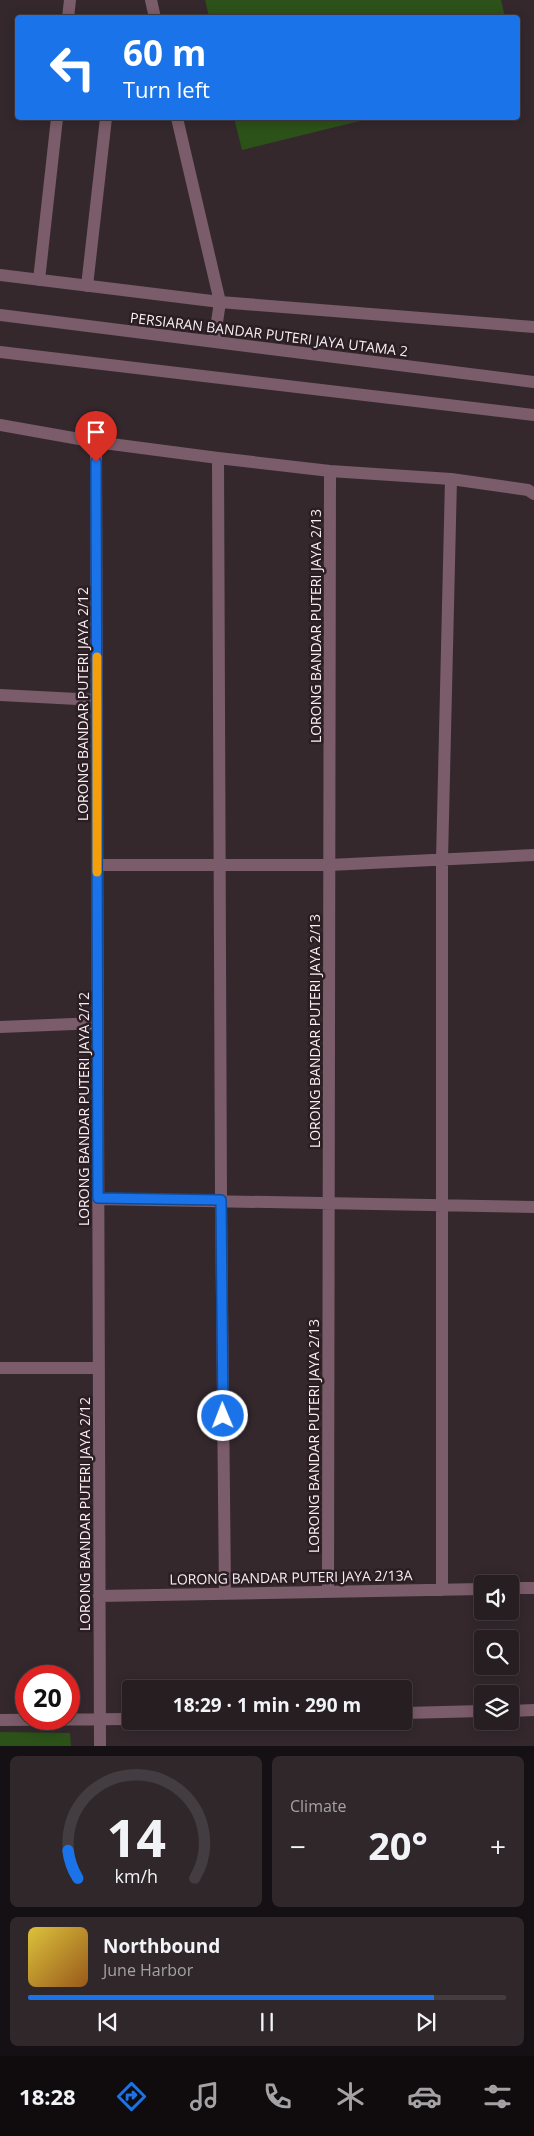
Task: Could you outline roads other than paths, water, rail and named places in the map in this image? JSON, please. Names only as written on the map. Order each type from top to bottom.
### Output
[{"type":"street","points":[[68,15],[70,0]]},
{"type":"street","points":[[151,0],[154,15]]},
{"type":"street","points":[[40,280],[57,120]]},
{"type":"street","points":[[87,286],[106,120]]},
{"type":"street","points":[[177,120],[220,302],[214,342]]},
{"type":"street","points":[[0,275],[220,302],[534,327]]},
{"type":"street","name":"PERSIARAN BANDAR PUTERI JAYA UTAMA 2","points":[[0,316],[534,382]]},
{"type":"street","points":[[0,352],[534,414]]},
{"type":"street","points":[[0,426],[96,442],[218,458],[330,471],[451,479],[528,490],[534,494]]},
{"type":"street","name":"LORONG BANDAR PUTERI JAYA 2/12","points":[[96,442],[100,1746]]},
{"type":"street","points":[[218,458],[221,1200],[225,1593]]},
{"type":"street","name":"LORONG BANDAR PUTERI JAYA 2/13","points":[[328,1592],[330,471]]},
{"type":"street","points":[[442,1590],[442,860],[451,479]]},
{"type":"street","points":[[0,695],[97,700]]},
{"type":"street","points":[[97,865],[329,865],[534,856]]},
{"type":"street","points":[[0,1028],[98,1023]]},
{"type":"street","points":[[98,1198],[534,1207]]},
{"type":"street","points":[[0,1368],[99,1368]]},
{"type":"street","points":[[519,1588],[534,1588]]},
{"type":"street","name":"LORONG BANDAR PUTERI JAYA 2/13A","points":[[99,1596],[474,1589]]},
{"type":"street","points":[[519,1711],[534,1710]]},
{"type":"street","points":[[412,1713],[474,1711]]},
{"type":"street","points":[[0,1720],[122,1719]]}]
